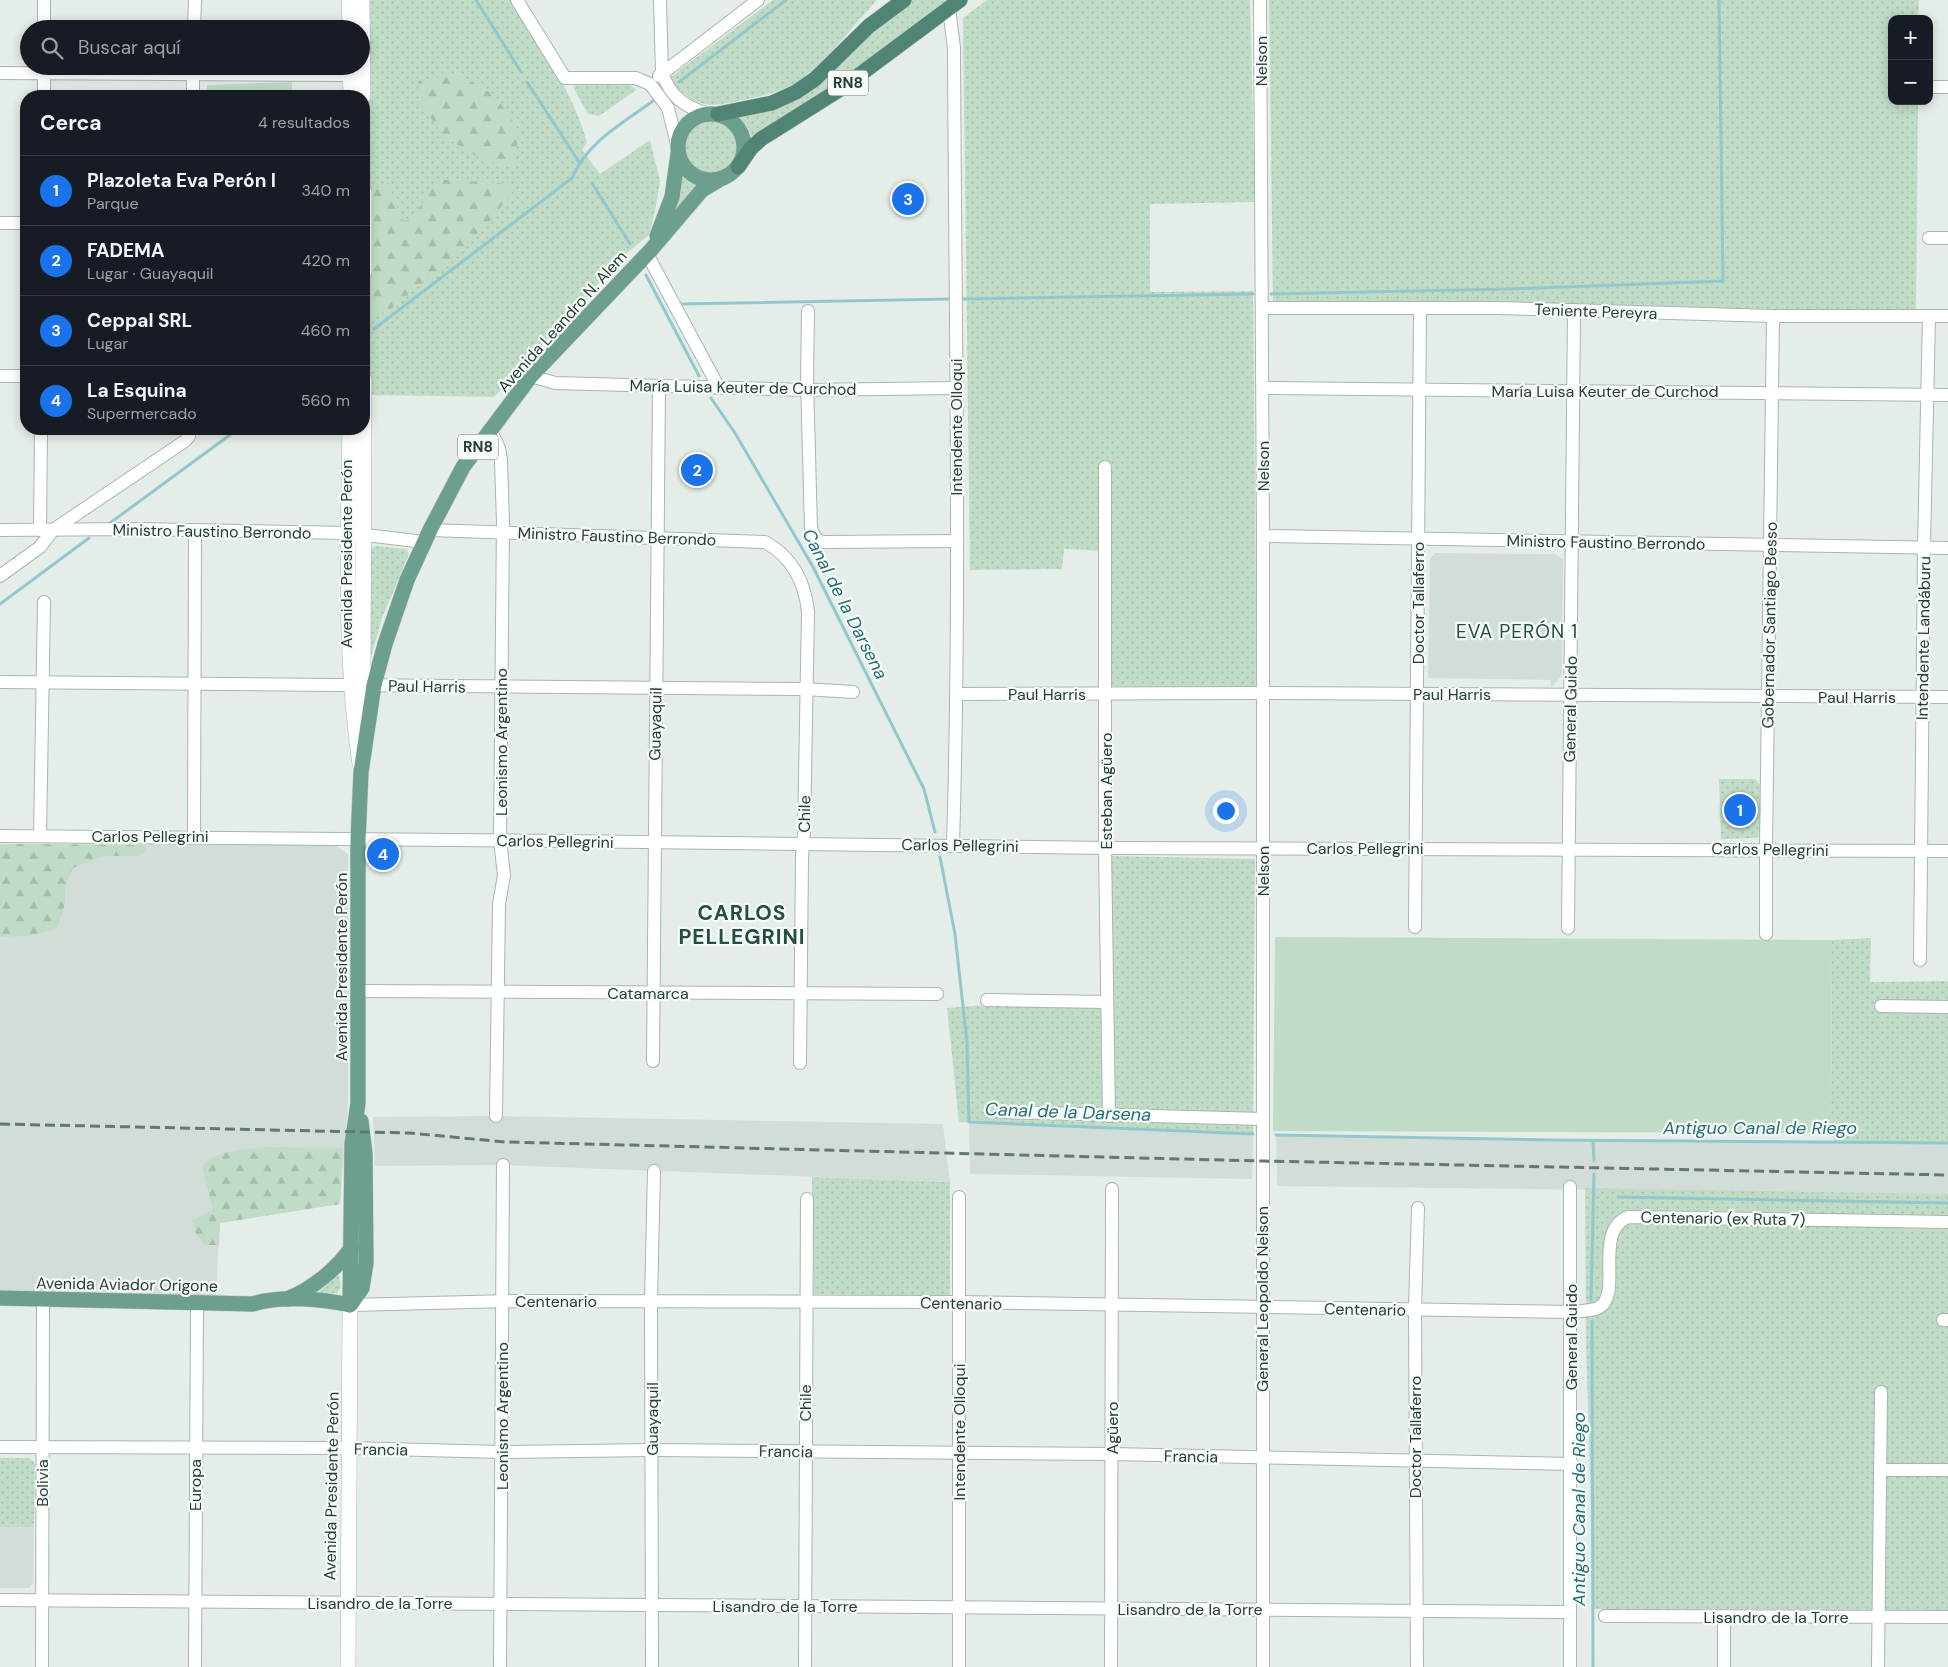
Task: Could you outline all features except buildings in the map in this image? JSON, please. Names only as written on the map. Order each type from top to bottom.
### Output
[{"type":"highway","name":"RN8","points":[[713,114],[772,104],[796,92],[815,79],[869,26],[904,0]]},
{"type":"highway","name":"RN8","points":[[738,167],[751,148],[761,139],[839,90],[955,4]]},
{"type":"main road","points":[[349,0],[350,20]]},
{"type":"main road","points":[[360,20],[362,0]]},
{"type":"main road","points":[[351,90],[354,75]]},
{"type":"main road","points":[[356,75],[361,90]]},
{"type":"main road","points":[[713,114],[735,123],[740,131],[744,149],[738,167]]},
{"type":"main road","name":"RN8","points":[[678,149],[684,127],[699,116],[713,114]]},
{"type":"main road","points":[[678,149],[681,163],[695,176],[704,179],[722,178]]},
{"type":"main road","name":"Avenida Leandro N. Alem","points":[[648,252],[666,218],[672,197],[678,149]]},
{"type":"main road","name":"RN8","points":[[722,178],[738,167]]},
{"type":"main road","name":"Avenida Leandro N. Alem","points":[[363,685],[384,644],[427,536],[463,467],[531,376],[648,252],[702,190],[722,178]]},
{"type":"main road","name":"Avenida Presidente Perón","points":[[350,435],[348,533],[366,728],[361,772],[358,840],[358,1103],[365,1154],[366,1263],[362,1288],[350,1305]]},
{"type":"main road","name":"Avenida Presidente Perón","points":[[361,772],[352,712],[363,685],[364,435]]},
{"type":"main road","name":"Avenida Presidente Perón","points":[[348,1667],[352,1144],[358,1103]]},
{"type":"main road","points":[[286,1300],[306,1290],[337,1265],[352,1246]]},
{"type":"main road","name":"Avenida Aviador Origone","points":[[0,1298],[253,1304],[264,1308],[294,1309],[334,1309],[350,1305]]},
{"type":"main road","name":"Avenida Aviador Origone","points":[[253,1304],[262,1301],[286,1300],[333,1301],[350,1305]]},
{"type":"street","points":[[44,0],[44,20]]},
{"type":"street","points":[[194,20],[195,0]]},
{"type":"street","points":[[517,0],[565,78],[636,78],[650,84],[668,108],[678,149]]},
{"type":"street","points":[[660,0],[662,73],[673,96],[693,110],[713,114]]},
{"type":"street","points":[[650,84],[758,0]]},
{"type":"street","name":"Nelson","points":[[1260,0],[1263,388],[1263,932]]},
{"type":"street","name":"Intendente Olloqui","points":[[953,845],[957,694],[955,4]]},
{"type":"street","points":[[0,73],[20,72]]},
{"type":"street","points":[[44,75],[44,90]]},
{"type":"street","points":[[193,75],[193,90]]},
{"type":"street","points":[[1933,87],[1948,87]]},
{"type":"street","points":[[0,223],[20,223]]},
{"type":"street","points":[[1929,238],[1948,238]]},
{"type":"street","points":[[648,252],[718,388]]},
{"type":"street","name":"Teniente Pereyra","points":[[1262,308],[1574,310],[1774,316],[1948,316]]},
{"type":"street","name":"Doctor Tallaferro","points":[[1416,927],[1420,308]]},
{"type":"street","name":"General Guido","points":[[1568,928],[1574,310]]},
{"type":"street","points":[[808,311],[807,390],[811,529],[816,539],[823,542],[956,541]]},
{"type":"street","name":"Gobernador Santiago Besso","points":[[1766,934],[1774,316]]},
{"type":"street","name":"Intendente Landáburu","points":[[1920,960],[1928,316]]},
{"type":"street","points":[[0,376],[20,376]]},
{"type":"street","name":"María Luisa Keuter de Curchod","points":[[531,376],[555,382],[718,388],[807,390],[956,388]]},
{"type":"street","name":"Guayaquil","points":[[652,1062],[659,386]]},
{"type":"street","name":"María Luisa Keuter de Curchod","points":[[1263,388],[1948,395]]},
{"type":"street","name":"Leonismo Argentino","points":[[490,429],[499,448],[501,460],[503,531],[500,840],[504,875],[499,904],[496,1116]]},
{"type":"street","points":[[0,576],[40,547],[46,530],[41,435]]},
{"type":"street","points":[[46,530],[185,435]]},
{"type":"street","name":"Esteban Agüero","points":[[1105,467],[1105,848],[1108,1116]]},
{"type":"street","name":"Ministro Faustino Berrondo","points":[[0,530],[348,533],[427,536],[503,531],[766,542],[784,555],[793,568]]},
{"type":"street","points":[[194,836],[195,531]]},
{"type":"street","name":"Ministro Faustino Berrondo","points":[[1263,536],[1948,548]]},
{"type":"street","name":"Chile","points":[[793,568],[803,584],[806,597],[800,1063]]},
{"type":"street","points":[[40,836],[44,602]]},
{"type":"street","name":"Paul Harris","points":[[0,682],[805,689],[853,692]]},
{"type":"street","name":"Paul Harris","points":[[957,694],[1263,693],[1948,697]]},
{"type":"street","name":"Carlos Pellegrini","points":[[0,836],[194,836],[358,840],[500,840],[1105,848],[1766,848],[1948,851]]},
{"type":"street","name":"General Leopoldo Nelson","points":[[1263,932],[1263,1667]]},
{"type":"street","name":"Catamarca","points":[[358,991],[936,994]]},
{"type":"street","points":[[987,1000],[1106,1002]]},
{"type":"street","points":[[1881,1006],[1948,1008]]},
{"type":"street","points":[[1003,1112],[1263,1119]]},
{"type":"street","name":"Leonismo Argentino","points":[[500,1667],[503,1165]]},
{"type":"street","name":"Guayaquil","points":[[652,1667],[651,1301],[654,1171]]},
{"type":"street","name":"General Guido","points":[[1570,1187],[1572,1464],[1569,1612],[1570,1667]]},
{"type":"street","name":"Agüero","points":[[1112,1190],[1112,1667]]},
{"type":"street","name":"Intendente Olloqui","points":[[959,1197],[959,1667]]},
{"type":"street","name":"Chile","points":[[805,1667],[805,1302],[807,1199]]},
{"type":"street","name":"Doctor Tallaferro","points":[[1417,1667],[1415,1309],[1418,1208]]},
{"type":"street","name":"Centenario (ex Ruta 7)","points":[[1571,1312],[1598,1308],[1606,1301],[1609,1284],[1610,1234],[1618,1223],[1628,1216],[1948,1222]]},
{"type":"street","name":"Bolivia","points":[[42,1667],[43,1299]]},
{"type":"street","name":"Centenario","points":[[350,1305],[502,1301],[959,1302],[1571,1312]]},
{"type":"street","name":"Europa","points":[[195,1667],[197,1303]]},
{"type":"street","points":[[1878,1667],[1881,1392]]},
{"type":"street","name":"Francia","points":[[0,1447],[349,1448],[502,1452],[652,1450],[1112,1454],[1572,1464]]},
{"type":"street","points":[[1880,1470],[1948,1470]]},
{"type":"street","name":"Lisandro de la Torre","points":[[0,1600],[1569,1612]]},
{"type":"street","name":"Lisandro de la Torre","points":[[1605,1616],[1948,1617]]},
{"type":"street","points":[[1724,1616],[1724,1667]]},
{"type":"shaded area","points":[[1435,553],[1554,554],[1563,559],[1562,676],[1551,687],[1551,680],[1428,678],[1430,558]]},
{"type":"shaded area","points":[[0,844],[335,845],[348,854],[348,1100],[340,1204],[220,1223],[216,1296],[0,1290]]},
{"type":"shaded area","points":[[496,1116],[943,1124],[950,1182],[503,1165],[375,1166],[373,1117]]},
{"type":"shaded area","points":[[969,1122],[1253,1134],[1252,1179],[970,1174]]},
{"type":"shaded area","points":[[1276,1135],[1552,1140],[1948,1143],[1948,1194],[1277,1186]]},
{"type":"shaded area","points":[[0,1527],[34,1527],[33,1583],[29,1588],[0,1588]]},
{"type":"green space","points":[[369,0],[512,0],[564,87],[581,123],[587,142],[582,150],[600,174],[650,140],[660,181],[649,235],[627,253],[494,397],[370,395]]},
{"type":"green space","points":[[773,0],[877,0],[818,65],[797,82],[778,91],[730,103],[710,105],[694,100],[668,79]]},
{"type":"green space","points":[[912,0],[947,0],[824,93],[752,138],[748,128],[739,116],[765,111]]},
{"type":"green space","points":[[987,0],[1250,0],[1255,202],[1150,204],[1150,292],[1253,291],[1257,688],[1106,686],[1105,551],[1064,549],[1062,569],[970,570],[963,18]]},
{"type":"green space","points":[[1269,0],[1919,0],[1918,15],[1888,15],[1888,105],[1918,105],[1916,311],[1273,301]]},
{"type":"green space","points":[[453,75],[477,84],[493,95],[512,120],[519,131],[513,167],[484,161],[447,138],[421,106],[418,81]]},
{"type":"green space","points":[[292,82],[292,90],[207,90],[207,85]]},
{"type":"green space","points":[[577,84],[631,85],[636,90],[599,116],[588,114],[573,87]]},
{"type":"green space","points":[[705,119],[715,119],[725,123],[733,131],[737,146],[733,161],[725,169],[715,173],[705,173],[695,169],[687,161],[683,151],[683,141],[687,131],[695,123]]},
{"type":"green space","points":[[681,175],[701,187],[667,228]]},
{"type":"green space","points":[[436,179],[499,183],[516,188],[477,237],[391,309],[372,317],[370,307],[370,192],[388,183],[403,221],[413,219]]},
{"type":"green space","points":[[376,546],[406,549],[409,554],[382,618],[371,657],[369,656],[369,549]]},
{"type":"green space","points":[[1719,779],[1755,779],[1760,785],[1760,836],[1756,838],[1721,839]]},
{"type":"green space","points":[[0,844],[141,845],[147,849],[139,856],[104,856],[73,868],[65,887],[65,904],[57,929],[28,936],[0,937]]},
{"type":"green space","points":[[1111,856],[1255,859],[1253,1134],[959,1122],[947,1008],[986,1005],[1113,1008]]},
{"type":"green space","points":[[1275,937],[1832,940],[1831,1133],[1273,1131]]},
{"type":"green space","points":[[1871,938],[1870,982],[1948,981],[1948,1143],[1835,1142],[1831,1133],[1832,940]]},
{"type":"green space","points":[[264,1147],[343,1148],[340,1204],[220,1223],[219,1245],[205,1245],[195,1232],[193,1220],[213,1210],[202,1166],[222,1154]]},
{"type":"green space","points":[[812,1177],[950,1182],[950,1296],[814,1294]]},
{"type":"green space","points":[[1585,1188],[1948,1194],[1948,1610],[1594,1609],[1586,1341]]},
{"type":"green space","points":[[339,1275],[341,1287],[337,1293],[316,1294]]},
{"type":"green space","points":[[0,1458],[29,1458],[35,1463],[34,1527],[0,1527]]},
{"type":"waterway","name":"Canal de la Darsena","points":[[476,0],[521,72]]},
{"type":"waterway","points":[[679,82],[786,0]]},
{"type":"waterway","points":[[1271,294],[1508,289],[1723,281],[1719,0]]},
{"type":"waterway","name":"Canal de la Darsena","points":[[527,82],[579,162]]},
{"type":"waterway","points":[[374,329],[572,178],[579,165],[596,144],[653,101]]},
{"type":"waterway","name":"Canal de la Darsena","points":[[592,183],[630,244]]},
{"type":"waterway","name":"Canal de la Darsena","points":[[646,275],[699,376]]},
{"type":"waterway","points":[[961,299],[1253,294]]},
{"type":"waterway","points":[[682,304],[950,299]]},
{"type":"waterway","name":"Canal de la Darsena","points":[[711,398],[735,433],[813,567],[924,789],[935,832]]},
{"type":"waterway","points":[[110,523],[230,435]]},
{"type":"waterway","points":[[0,604],[89,538]]},
{"type":"waterway","name":"Canal de la Darsena","points":[[940,857],[955,934],[967,1042],[969,1122],[1253,1134]]},
{"type":"waterway","name":"Antiguo Canal de Riego","points":[[1276,1135],[1552,1140],[1948,1143]]},
{"type":"waterway","name":"Antiguo Canal de Riego","points":[[1593,1141],[1594,1161]]},
{"type":"waterway","name":"Antiguo Canal de Riego","points":[[1591,1300],[1594,1174]]},
{"type":"waterway","points":[[1618,1197],[1948,1203]]},
{"type":"waterway","name":"Antiguo Canal de Riego","points":[[1592,1321],[1593,1667]]},
{"type":"railway","points":[[0,1124],[410,1133],[505,1142],[1263,1161],[1948,1175]]},
{"type":"place","name":"Ceppal SRL","points":[[908,199]]},
{"type":"place","name":"FADEMA","points":[[697,470]]},
{"type":"place","name":"Plazoleta Eva Perón I","points":[[1740,810]]},
{"type":"place","name":"La Esquina","points":[[383,854]]},
{"type":"district","name":"EVA PERÓN 1","points":[[1517,631]]},
{"type":"district","name":"CARLOS PELLEGRINI","points":[[742,925]]}]
